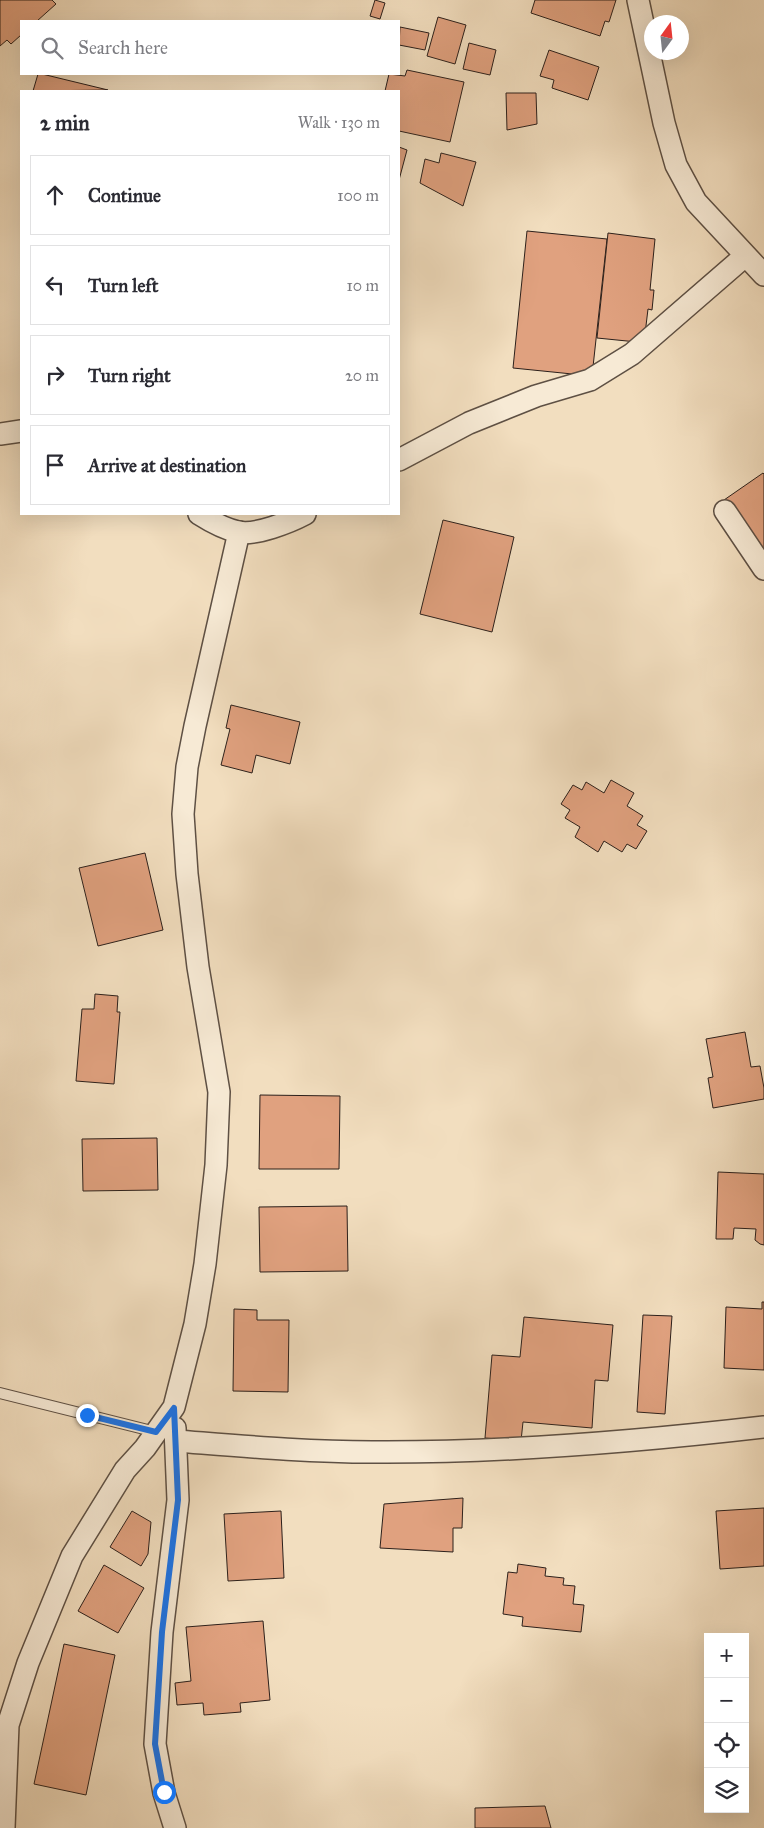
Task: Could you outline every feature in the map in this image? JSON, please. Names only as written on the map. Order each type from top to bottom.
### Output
[{"type":"street","points":[[638,0],[664,123],[676,166],[696,202],[764,275]]},
{"type":"street","points":[[400,459],[469,423],[536,396],[590,380],[632,354],[745,256]]},
{"type":"street","points":[[0,434],[20,431]]},
{"type":"street","points":[[725,511],[764,569]]},
{"type":"street","points":[[201,515],[239,532],[268,529],[303,515]]},
{"type":"street","points":[[175,1828],[164,1792],[155,1744],[162,1632],[178,1500],[174,1408],[195,1324],[205,1264],[216,1165],[219,1092],[198,967],[187,874],[184,814],[187,767],[239,532]]},
{"type":"street","points":[[4,1828],[4,1724],[28,1663],[72,1556],[125,1470],[174,1408]]},
{"type":"street","points":[[176,1441],[250,1447],[372,1452],[604,1444],[764,1427]]},
{"type":"lane","points":[[0,1393],[156,1432]]},
{"type":"building","points":[[0,0],[52,0],[56,4],[38,20],[20,20],[20,36],[11,44],[7,40],[0,46]]},
{"type":"building","points":[[375,0],[385,3],[380,19],[370,16]]},
{"type":"building","points":[[535,0],[616,0],[609,22],[605,21],[600,36],[531,13]]},
{"type":"building","points":[[438,17],[466,25],[455,64],[427,56]]},
{"type":"building","points":[[400,27],[429,33],[425,50],[400,45]]},
{"type":"building","points":[[469,43],[496,50],[490,75],[463,69]]},
{"type":"building","points":[[549,50],[599,67],[588,100],[552,88],[554,80],[540,76]]},
{"type":"building","points":[[407,70],[464,82],[450,142],[400,131],[400,90],[385,90],[389,75],[405,76]]},
{"type":"building","points":[[38,75],[46,75],[108,90],[33,90]]},
{"type":"building","points":[[506,93],[536,93],[537,124],[507,130]]},
{"type":"building","points":[[400,147],[407,150],[400,176]]},
{"type":"building","points":[[441,153],[476,162],[463,206],[420,183],[425,159],[439,163]]},
{"type":"building","points":[[527,231],[607,239],[592,376],[513,368]]},
{"type":"building","points":[[608,233],[655,239],[650,290],[654,290],[652,310],[648,309],[645,334],[637,342],[597,338]]},
{"type":"building","points":[[764,474],[764,557],[724,500]]},
{"type":"building","points":[[443,520],[514,537],[492,632],[420,614]]},
{"type":"building","points":[[231,705],[300,722],[290,764],[256,755],[252,773],[221,765],[230,729],[226,728]]},
{"type":"building","points":[[611,780],[634,793],[627,806],[643,816],[637,825],[647,831],[636,849],[627,844],[622,852],[604,841],[598,852],[575,837],[580,827],[565,818],[570,810],[561,804],[573,785],[582,790],[586,782],[604,793]]},
{"type":"building","points":[[145,853],[163,930],[98,946],[79,868]]},
{"type":"building","points":[[95,994],[118,996],[117,1012],[120,1012],[114,1084],[76,1081],[82,1009],[94,1009]]},
{"type":"building","points":[[745,1032],[751,1067],[760,1066],[764,1099],[713,1108],[708,1078],[713,1077],[706,1039]]},
{"type":"building","points":[[260,1095],[340,1096],[339,1169],[259,1169]]},
{"type":"building","points":[[157,1138],[158,1190],[83,1191],[82,1139]]},
{"type":"building","points":[[718,1172],[764,1174],[764,1245],[755,1240],[756,1229],[734,1228],[733,1239],[716,1239]]},
{"type":"building","points":[[347,1206],[348,1271],[260,1272],[259,1207]]},
{"type":"building","points":[[762,1302],[764,1302],[764,1370],[724,1368],[726,1307],[762,1309]]},
{"type":"building","points":[[234,1309],[257,1310],[257,1320],[289,1320],[288,1392],[233,1391]]},
{"type":"building","points":[[643,1315],[672,1316],[665,1414],[637,1412]]},
{"type":"building","points":[[524,1317],[613,1325],[608,1381],[595,1380],[592,1428],[523,1422],[521,1441],[485,1438],[492,1355],[520,1357]]},
{"type":"building","points":[[463,1498],[462,1528],[453,1528],[453,1552],[380,1548],[384,1504]]},
{"type":"building","points":[[764,1508],[764,1566],[720,1569],[716,1511]]},
{"type":"building","points":[[132,1511],[151,1522],[148,1554],[141,1566],[110,1547]]},
{"type":"building","points":[[281,1511],[284,1578],[228,1581],[224,1514]]},
{"type":"building","points":[[518,1564],[546,1568],[545,1576],[564,1578],[563,1585],[575,1586],[573,1604],[584,1605],[581,1632],[522,1626],[523,1617],[503,1614],[508,1572],[517,1573]]},
{"type":"building","points":[[104,1565],[144,1588],[118,1633],[78,1611]]},
{"type":"building","points":[[263,1621],[270,1700],[240,1703],[241,1712],[204,1715],[203,1703],[177,1705],[175,1683],[191,1681],[186,1627]]},
{"type":"building","points":[[64,1644],[115,1655],[86,1795],[34,1784]]},
{"type":"building","points":[[545,1806],[551,1828],[475,1828],[475,1808]]},
{"type":"route","points":[[87,1415],[156,1432],[174,1408],[178,1500],[162,1632],[155,1744],[164,1792]]}]
